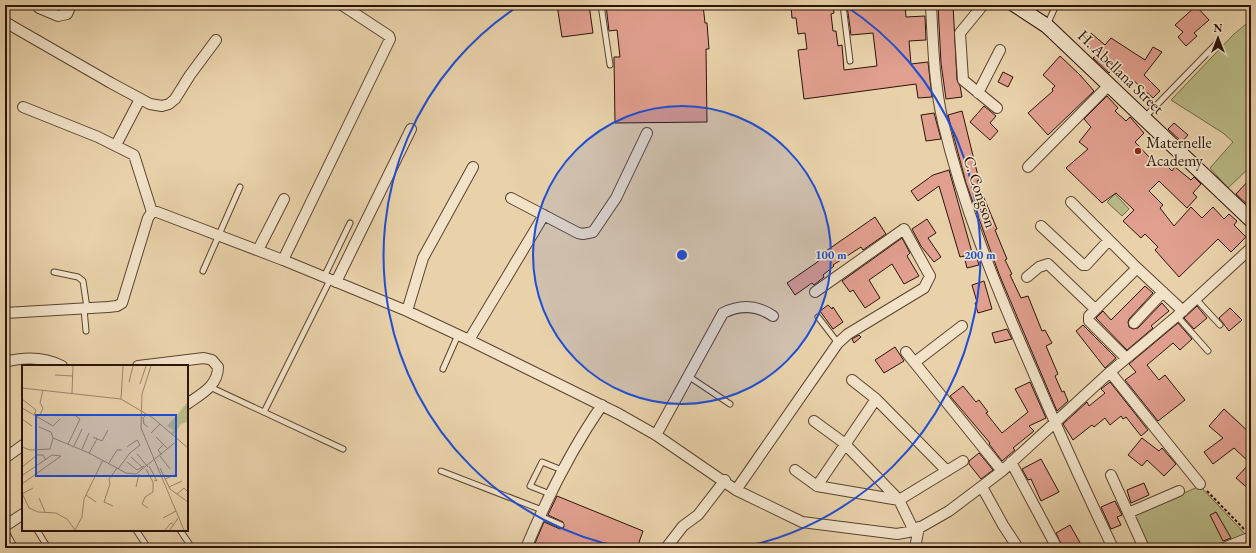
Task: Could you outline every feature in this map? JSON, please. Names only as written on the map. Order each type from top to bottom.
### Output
[{"type":"main road","name":"H. Abellana Street","points":[[1015,5],[1047,26],[1110,84],[1251,220]]},
{"type":"street","points":[[38,5],[39,8],[58,16],[67,14],[71,5]]},
{"type":"street","points":[[283,260],[390,39],[389,36],[342,5]]},
{"type":"street","name":"C. Congson","points":[[931,5],[933,54],[942,121],[966,202],[996,288],[1056,422],[1076,472],[1113,548]]},
{"type":"street","points":[[983,5],[960,33],[963,80],[997,108]]},
{"type":"street","points":[[5,22],[140,99],[156,105],[169,104],[175,99],[190,75],[216,40]]},
{"type":"street","points":[[978,93],[1000,50]]},
{"type":"street","points":[[1028,168],[1110,84]]},
{"type":"street","points":[[116,145],[140,99]]},
{"type":"street","points":[[23,107],[116,145],[134,155],[152,212]]},
{"type":"street","points":[[330,280],[411,129]]},
{"type":"street","points":[[511,198],[578,233],[583,234],[593,232],[616,198],[647,133]]},
{"type":"street","points":[[407,311],[423,258],[473,167]]},
{"type":"street","points":[[258,250],[284,199]]},
{"type":"street","points":[[1071,202],[1163,292],[1180,313]]},
{"type":"street","points":[[152,212],[157,212],[283,260],[407,311],[469,340],[602,405],[656,435],[725,480],[736,490],[802,522],[897,534],[916,529],[949,511],[1002,471],[1110,372],[1196,299],[1251,248]]},
{"type":"street","points":[[5,313],[117,306],[122,304],[148,218],[152,212]]},
{"type":"street","points":[[469,340],[544,215]]},
{"type":"street","points":[[1042,226],[1083,265],[1086,265],[1109,240]]},
{"type":"street","points":[[736,490],[838,344],[848,334],[924,288],[930,276],[904,229],[815,292]]},
{"type":"street","points":[[1027,277],[1039,267],[1048,264],[1096,309]]},
{"type":"street","points":[[1126,358],[1089,321],[1089,316],[1137,268]]},
{"type":"street","points":[[1134,323],[1163,292]]},
{"type":"street","points":[[656,435],[723,313],[733,308],[761,308],[773,316]]},
{"type":"street","points":[[915,362],[962,326]]},
{"type":"street","points":[[906,352],[1002,471]]},
{"type":"street","points":[[5,362],[20,358],[41,360],[58,365]]},
{"type":"street","points":[[146,365],[204,358],[212,360],[218,366],[218,374],[210,387],[188,403]]},
{"type":"street","points":[[1110,372],[1200,484]]},
{"type":"street","points":[[852,380],[876,399],[947,471]]},
{"type":"street","points":[[817,486],[844,443],[876,399]]},
{"type":"street","points":[[526,548],[562,470],[602,405]]},
{"type":"street","points":[[814,421],[844,443],[899,500],[916,529],[915,548]]},
{"type":"street","points":[[5,458],[22,446]]},
{"type":"street","points":[[795,470],[817,486],[899,500],[963,461]]},
{"type":"street","points":[[1012,462],[1057,548]]},
{"type":"street","points":[[1111,475],[1144,548]]},
{"type":"street","points":[[666,548],[683,526],[698,515],[725,480]]},
{"type":"street","points":[[982,487],[1002,525],[1018,548]]},
{"type":"street","points":[[1128,513],[1179,490]]},
{"type":"street","points":[[5,526],[22,515]]},
{"type":"street","points":[[1224,548],[1248,534]]},
{"type":"street","points":[[5,536],[12,548]]},
{"type":"lane","points":[[601,5],[610,65]]},
{"type":"lane","points":[[843,5],[850,61]]},
{"type":"lane","points":[[1047,26],[1056,5]]},
{"type":"lane","points":[[1144,118],[1218,42]]},
{"type":"lane","points":[[203,271],[240,187]]},
{"type":"lane","points":[[264,412],[330,280],[350,223]]},
{"type":"lane","points":[[54,272],[78,277],[83,281],[86,308],[86,331]]},
{"type":"lane","points":[[1196,299],[1220,325]]},
{"type":"lane","points":[[1180,313],[1208,351]]},
{"type":"lane","points":[[818,317],[838,344]]},
{"type":"lane","points":[[443,369],[458,335]]},
{"type":"lane","points":[[688,376],[730,404]]},
{"type":"lane","points":[[210,387],[343,449]]},
{"type":"lane","points":[[550,494],[530,486],[542,462],[562,470]]},
{"type":"lane","points":[[441,471],[541,513],[561,525]]},
{"type":"lane","points":[[38,531],[48,548]]},
{"type":"lane","points":[[137,531],[148,548]]},
{"type":"lane","points":[[181,531],[192,548]]},
{"type":"path","points":[[1200,484],[1248,534]]},
{"type":"green space","points":[[1251,20],[1251,166],[1228,188],[1210,168],[1233,142],[1223,133],[1171,100],[1234,34]]},
{"type":"green space","points":[[1115,194],[1129,209],[1122,216],[1107,202]]},
{"type":"green space","points":[[1200,486],[1247,536],[1219,548],[1146,548],[1132,516]]},
{"type":"building","points":[[557,5],[589,5],[593,33],[562,37]]},
{"type":"building","points":[[606,5],[703,5],[705,23],[707,23],[709,49],[706,49],[707,122],[615,123],[614,57],[620,57],[617,30],[609,31]]},
{"type":"building","points":[[791,5],[833,5],[834,13],[831,14],[833,31],[836,31],[838,46],[842,45],[844,70],[877,66],[873,33],[851,35],[847,5],[905,5],[906,17],[925,16],[926,40],[909,41],[911,64],[928,62],[932,97],[918,98],[916,84],[804,99],[798,50],[807,49],[805,33],[798,34],[796,18],[792,18]]},
{"type":"building","points":[[938,5],[953,5],[957,80],[962,97],[946,99],[941,63]]},
{"type":"building","points":[[1196,6],[1209,20],[1194,33],[1197,36],[1186,46],[1178,37],[1183,32],[1175,25]]},
{"type":"building","points":[[1091,33],[1105,45],[1111,38],[1145,60],[1153,47],[1162,52],[1144,75],[1160,91],[1153,98],[1133,80],[1130,84],[1114,68],[1109,73],[1093,58],[1097,55],[1083,42]]},
{"type":"building","points":[[1060,56],[1094,91],[1048,135],[1028,113],[1053,91],[1052,89],[1055,86],[1043,75]]},
{"type":"building","points":[[1003,72],[1013,77],[1008,87],[998,82]]},
{"type":"building","points":[[1107,96],[1118,108],[1115,111],[1126,121],[1130,117],[1144,133],[1135,142],[1149,157],[1160,165],[1163,162],[1172,171],[1175,167],[1191,180],[1194,177],[1201,184],[1193,193],[1197,197],[1187,208],[1159,181],[1149,191],[1163,205],[1160,208],[1174,226],[1191,207],[1202,218],[1213,207],[1224,219],[1229,214],[1237,221],[1234,225],[1246,237],[1231,252],[1218,239],[1179,277],[1155,250],[1158,247],[1145,234],[1141,238],[1123,221],[1134,210],[1116,193],[1102,203],[1066,168],[1088,149],[1079,142],[1091,127],[1084,119]]},
{"type":"building","points":[[984,106],[996,116],[990,123],[998,131],[990,140],[970,122]]},
{"type":"building","points":[[962,111],[979,180],[977,181],[997,229],[995,230],[1007,259],[1005,260],[1012,274],[1010,275],[1021,298],[1028,296],[1042,331],[1045,330],[1052,343],[1046,346],[1058,374],[1055,376],[1068,401],[1057,411],[999,274],[966,183],[948,115]]},
{"type":"building","points":[[934,113],[941,139],[926,141],[921,115]]},
{"type":"building","points":[[1174,123],[1188,135],[1182,142],[1168,129]]},
{"type":"building","points":[[949,170],[973,256],[976,255],[979,265],[967,268],[964,256],[960,257],[939,186],[918,201],[911,191],[933,175]]},
{"type":"building","points":[[1251,178],[1251,208],[1236,194]]},
{"type":"building","points":[[875,217],[886,234],[863,250],[861,247],[833,265],[834,266],[823,275],[824,277],[814,285],[812,283],[795,295],[787,283],[827,254],[826,251]]},
{"type":"building","points":[[927,219],[936,233],[928,238],[941,257],[934,262],[921,246],[912,229]]},
{"type":"building","points":[[902,238],[910,253],[907,256],[919,276],[904,284],[892,264],[869,280],[880,298],[865,308],[853,290],[850,292],[842,281]]},
{"type":"building","points":[[984,281],[992,309],[978,313],[975,303],[977,302],[972,285]]},
{"type":"building","points":[[1145,286],[1153,293],[1129,319],[1129,327],[1133,329],[1138,328],[1162,303],[1169,311],[1151,326],[1153,328],[1127,350],[1096,318],[1103,311],[1111,320]]},
{"type":"building","points":[[828,305],[832,309],[833,307],[843,322],[833,329],[820,311]]},
{"type":"building","points":[[1197,306],[1207,318],[1194,329],[1184,318]]},
{"type":"building","points":[[1230,308],[1242,320],[1229,331],[1219,318]]},
{"type":"building","points":[[1178,323],[1192,339],[1180,350],[1173,343],[1147,365],[1159,380],[1165,375],[1185,400],[1158,421],[1125,380],[1136,372],[1129,364]]},
{"type":"building","points":[[1083,325],[1116,358],[1105,368],[1076,331]]},
{"type":"building","points":[[1007,329],[1012,339],[995,343],[992,333]]},
{"type":"building","points":[[859,335],[861,337],[854,343],[852,339]]},
{"type":"building","points":[[895,347],[904,361],[884,373],[875,360]]},
{"type":"building","points":[[1030,382],[1046,418],[1029,426],[1034,431],[1013,448],[1015,450],[1002,461],[989,444],[990,443],[950,396],[963,386],[976,402],[979,400],[988,412],[986,413],[1002,433],[1028,412],[1015,389]]},
{"type":"building","points":[[1110,382],[1148,430],[1141,436],[1126,417],[1123,419],[1121,416],[1110,425],[1105,418],[1094,427],[1092,425],[1073,440],[1063,424],[1087,402],[1089,406],[1105,393],[1101,389]]},
{"type":"building","points":[[1224,409],[1251,434],[1251,491],[1236,478],[1250,463],[1234,448],[1213,464],[1204,452],[1223,438],[1209,426]]},
{"type":"building","points":[[1142,438],[1159,451],[1162,448],[1176,464],[1164,476],[1147,460],[1142,466],[1128,455]]},
{"type":"building","points":[[979,453],[993,470],[981,479],[969,464],[969,461]]},
{"type":"building","points":[[1041,459],[1059,492],[1041,501],[1031,479],[1028,480],[1022,469]]},
{"type":"building","points":[[1144,483],[1149,495],[1131,503],[1127,490]]},
{"type":"building","points":[[557,496],[643,531],[637,548],[533,548],[544,522],[560,529],[564,527],[563,522],[548,515]]},
{"type":"building","points":[[1115,501],[1122,515],[1117,517],[1121,525],[1111,529],[1101,507]]},
{"type":"building","points":[[1216,512],[1231,538],[1223,541],[1210,515]]},
{"type":"building","points":[[1070,525],[1083,548],[1063,548],[1056,533]]},
{"type":"place","name":"Maternelle Academy","points":[[1138,151]]}]
